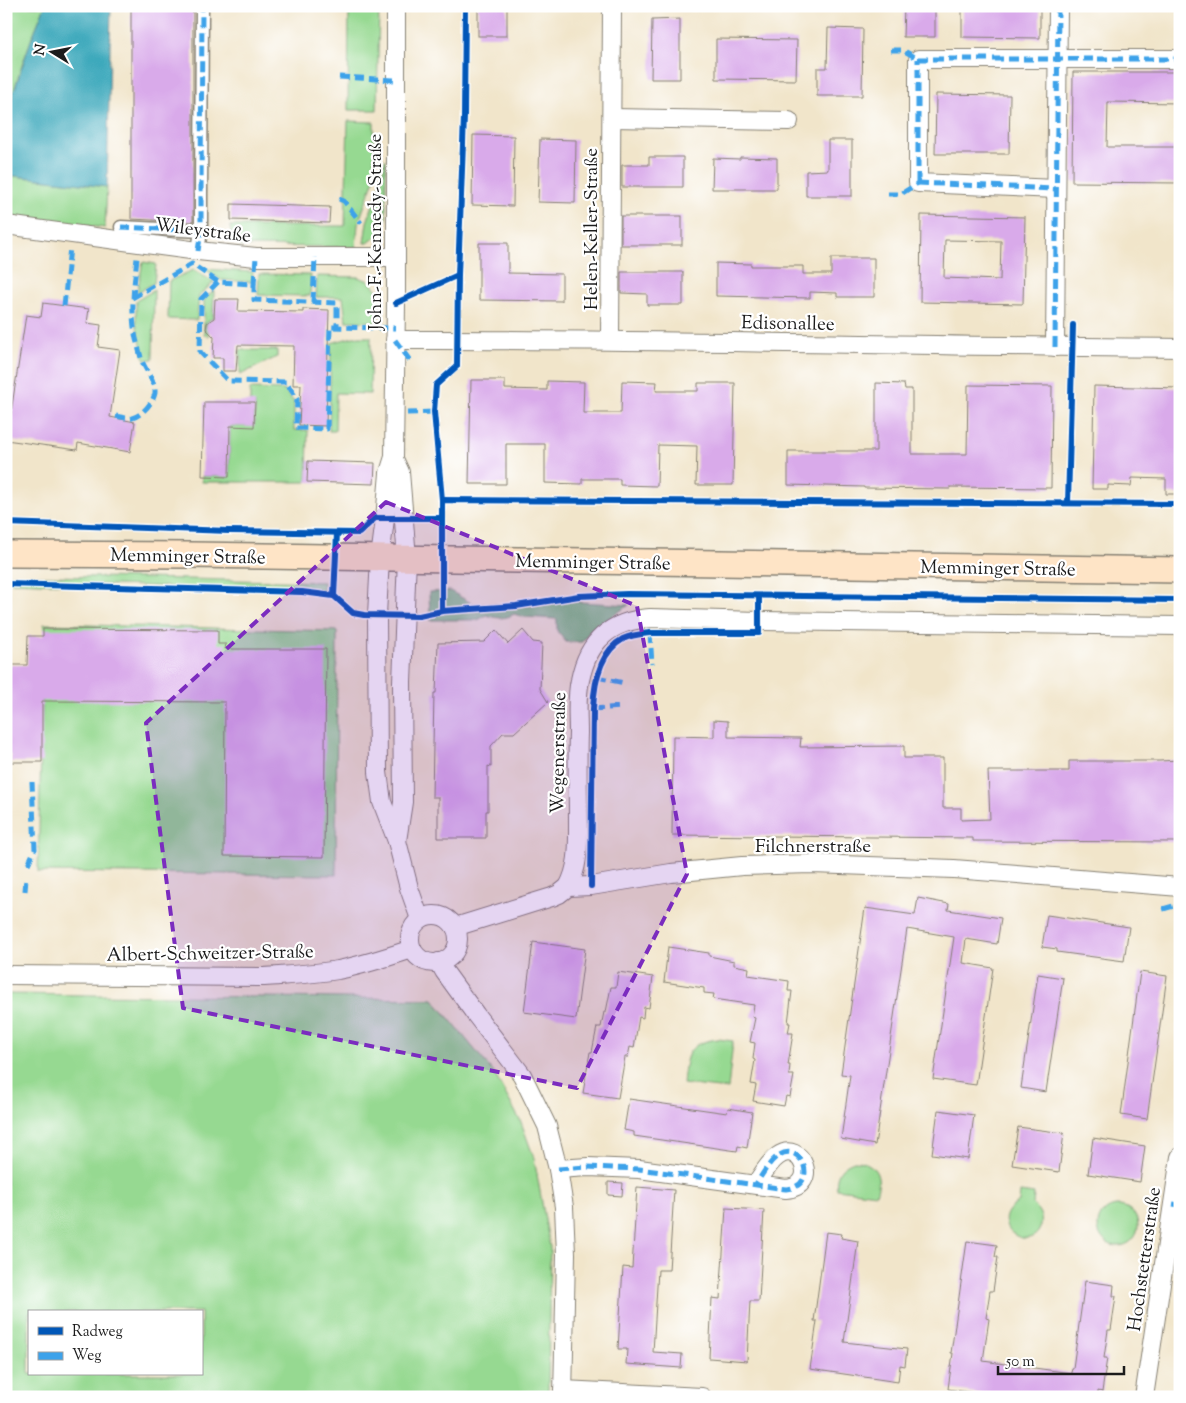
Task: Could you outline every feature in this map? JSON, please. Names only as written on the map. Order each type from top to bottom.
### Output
[{"type":"main road","name":"Memminger Straße","points":[[6,554],[1180,570]]},
{"type":"street","points":[[198,251],[201,231],[202,6]]},
{"type":"street","name":"John-F.-Kennedy-Straße","points":[[380,558],[389,473],[394,457],[396,6]]},
{"type":"street","name":"Helen-Keller-Straße","points":[[610,340],[612,6]]},
{"type":"street","points":[[1055,347],[1058,6]]},
{"type":"street","points":[[1056,189],[918,183],[918,59],[1180,59]]},
{"type":"street","points":[[612,118],[789,121]]},
{"type":"street","name":"Wileystraße","points":[[6,226],[198,251],[256,256],[396,257]]},
{"type":"street","points":[[121,227],[201,231]]},
{"type":"street","name":"Edisonallee","points":[[395,340],[610,340],[1180,348]]},
{"type":"street","name":"John-F.-Kennedy-Straße","points":[[394,457],[400,472],[407,558]]},
{"type":"street","points":[[380,558],[377,615],[378,772],[382,802],[397,841],[409,888],[420,919]]},
{"type":"street","points":[[397,841],[403,802],[402,682],[407,558]]},
{"type":"street","name":"Wegenerstraße","points":[[568,887],[576,871],[578,847],[577,752],[580,680],[591,650],[599,638],[613,627],[624,622],[650,618],[774,622],[1180,626]]},
{"type":"street","name":"Filchnerstraße","points":[[454,927],[552,897],[568,887],[591,886],[671,873],[723,868],[812,864],[954,869],[1180,887]]},
{"type":"street","points":[[430,915],[442,916],[454,927],[458,938],[455,949],[448,958],[439,962],[429,962],[422,960],[412,949],[411,930],[420,919],[430,915]]},
{"type":"street","name":"Albert-Schweitzer-Straße","points":[[6,974],[264,977],[303,975],[362,965],[412,949]]},
{"type":"street","points":[[439,962],[444,972],[522,1075],[547,1126],[558,1169],[564,1207],[566,1254],[563,1393],[702,1397]]},
{"type":"street","name":"Hochstetterstraße","points":[[1144,1397],[1180,1157]]},
{"type":"street","points":[[558,1169],[588,1167],[639,1170],[756,1184]]},
{"type":"highlighted area","points":[[386,502],[637,606],[687,874],[577,1088],[183,1008],[146,723]]},
{"type":"green space","points":[[6,6],[45,6],[23,62],[6,119]]},
{"type":"green space","points":[[349,6],[379,6],[377,110],[348,110]]},
{"type":"green space","points":[[348,121],[374,122],[374,179],[358,224],[356,247],[239,246],[231,234],[230,226],[345,226]]},
{"type":"green space","points":[[384,160],[386,160],[386,220],[381,233],[368,243],[364,243],[367,222],[382,179]]},
{"type":"green space","points":[[6,175],[107,187],[105,228],[6,216]]},
{"type":"green space","points":[[143,262],[156,264],[154,283],[137,293]]},
{"type":"green space","points":[[205,269],[253,272],[252,282],[221,280]]},
{"type":"green space","points":[[193,270],[214,282],[199,296],[197,320],[168,319],[169,281]]},
{"type":"green space","points":[[259,274],[311,275],[310,296],[258,295]]},
{"type":"green space","points":[[317,276],[358,277],[369,281],[377,290],[380,304],[377,322],[346,321],[343,297],[316,297]]},
{"type":"green space","points":[[154,290],[153,359],[145,360],[136,323],[136,301]]},
{"type":"green space","points":[[214,290],[213,318],[206,324],[209,336],[204,335],[204,300]]},
{"type":"green space","points":[[353,337],[371,337],[370,394],[336,393],[335,431],[329,431],[331,343]]},
{"type":"green space","points":[[240,350],[277,350],[277,357],[240,375]]},
{"type":"green space","points":[[250,389],[284,390],[294,402],[294,430],[308,430],[307,482],[202,482],[202,476],[229,477],[230,426],[254,426],[255,403],[250,402]]},
{"type":"green space","points":[[6,575],[323,582],[323,591],[6,582]]},
{"type":"green space","points":[[450,591],[473,604],[532,606],[565,601],[629,605],[590,631],[582,642],[566,642],[557,631],[557,619],[524,617],[514,614],[501,618],[487,615],[478,620],[430,620],[429,592]]},
{"type":"green space","points":[[44,624],[337,631],[336,875],[38,872]]},
{"type":"green space","points":[[6,994],[433,999],[494,1073],[521,1122],[534,1158],[550,1247],[548,1397],[6,1397]]},
{"type":"green space","points":[[718,1039],[733,1041],[728,1089],[683,1084],[685,1065],[690,1052],[699,1044]]},
{"type":"green space","points":[[854,1161],[867,1163],[875,1170],[878,1181],[876,1194],[837,1189],[837,1179],[842,1168]]},
{"type":"green space","points":[[1020,1192],[1034,1194],[1033,1205],[1041,1216],[1041,1225],[1036,1234],[1029,1238],[1021,1238],[1013,1234],[1007,1227],[1005,1219],[1009,1211],[1019,1202]]},
{"type":"green space","points":[[1118,1206],[1132,1212],[1138,1226],[1132,1240],[1118,1246],[1104,1240],[1098,1226],[1104,1212]]},
{"type":"water","points":[[45,6],[111,6],[107,187],[6,175],[6,119],[31,40]]},
{"type":"building","points":[[131,6],[193,6],[193,222],[131,219]]},
{"type":"building","points":[[478,6],[507,6],[507,36],[478,36]]},
{"type":"building","points":[[904,6],[935,6],[935,37],[903,37]]},
{"type":"building","points":[[962,6],[1040,6],[1040,38],[962,37]]},
{"type":"building","points":[[680,19],[680,79],[651,79],[652,20]]},
{"type":"building","points":[[828,28],[863,29],[862,96],[817,96],[817,68],[827,68]]},
{"type":"building","points":[[716,39],[797,40],[796,80],[716,79]]},
{"type":"building","points":[[1073,72],[1180,72],[1180,103],[1108,102],[1107,147],[1180,147],[1180,183],[1072,182]]},
{"type":"building","points":[[936,94],[1010,95],[1009,154],[935,154]]},
{"type":"building","points":[[473,135],[514,136],[513,206],[472,205]]},
{"type":"building","points":[[540,139],[576,140],[575,203],[538,202]]},
{"type":"building","points":[[828,140],[852,140],[852,196],[806,196],[806,171],[828,170]]},
{"type":"building","points":[[649,157],[683,157],[683,187],[622,187],[622,165],[649,165]]},
{"type":"building","points":[[740,157],[777,158],[777,189],[712,189],[713,158],[740,159]]},
{"type":"building","points":[[231,204],[330,207],[329,223],[231,220]]},
{"type":"building","points":[[921,215],[1025,217],[1023,304],[920,302]],"holes":[[[945,240],[1001,241],[1000,280],[944,278]]]},
{"type":"building","points":[[621,216],[682,216],[682,245],[621,245]]},
{"type":"building","points":[[479,243],[508,243],[508,273],[562,274],[562,301],[479,300]]},
{"type":"building","points":[[831,258],[874,258],[874,297],[837,297],[837,293],[810,292],[810,298],[716,296],[716,263],[751,264],[751,266],[803,266],[803,274],[831,274]]},
{"type":"building","points":[[621,272],[683,272],[683,305],[647,305],[647,294],[621,293]]},
{"type":"building","points":[[215,299],[239,299],[238,311],[303,312],[303,309],[329,310],[326,426],[299,425],[301,385],[293,385],[294,346],[238,345],[236,371],[223,371],[223,358],[213,358],[214,337],[206,329],[207,323],[214,318]]},
{"type":"building","points":[[43,303],[89,309],[87,323],[101,325],[98,347],[120,350],[110,417],[135,422],[130,452],[78,443],[77,450],[6,440],[6,419],[10,419],[26,315],[41,317]]},
{"type":"building","points":[[471,380],[505,380],[505,389],[547,390],[547,381],[584,382],[583,413],[621,413],[622,381],[657,382],[656,391],[698,391],[698,383],[735,383],[733,485],[696,485],[697,446],[658,445],[657,486],[620,485],[620,479],[582,479],[582,484],[545,483],[545,444],[506,444],[506,484],[469,484]]},
{"type":"building","points":[[876,383],[904,384],[905,389],[912,389],[912,454],[967,454],[968,385],[1052,386],[1051,488],[950,487],[950,489],[788,485],[788,451],[876,451]]},
{"type":"building","points":[[1094,386],[1180,388],[1180,494],[1166,494],[1166,479],[1132,478],[1131,486],[1108,485],[1108,489],[1092,489]]},
{"type":"building","points":[[204,402],[255,402],[254,427],[230,426],[229,477],[202,476]]},
{"type":"building","points":[[308,461],[375,463],[374,484],[307,482]]},
{"type":"building","points":[[43,629],[218,630],[218,644],[226,644],[225,649],[326,649],[324,857],[224,856],[225,702],[42,701],[42,762],[11,762],[11,755],[6,755],[6,665],[27,665],[28,636],[43,636]]},
{"type":"building","points":[[496,630],[508,644],[523,630],[533,642],[542,643],[540,689],[548,702],[514,733],[503,733],[491,746],[491,767],[488,766],[486,838],[438,838],[438,797],[432,797],[434,693],[436,693],[438,643],[484,642]]},
{"type":"building","points":[[714,720],[728,721],[728,737],[801,738],[800,747],[904,746],[904,758],[943,758],[943,808],[961,808],[961,820],[990,819],[988,771],[1069,771],[1069,761],[1180,760],[1180,842],[973,841],[973,838],[672,835],[673,736],[714,737]]},
{"type":"building","points":[[918,898],[949,904],[948,910],[1001,918],[997,944],[966,939],[963,963],[993,968],[976,1085],[933,1079],[954,937],[907,929],[875,1145],[841,1139],[850,1075],[841,1074],[865,908],[915,915]]},
{"type":"building","points":[[1047,915],[1129,927],[1124,961],[1057,952],[1057,949],[1042,947]]},
{"type":"building","points":[[533,942],[585,949],[576,1019],[524,1012]]},
{"type":"building","points":[[668,947],[709,953],[709,956],[734,961],[734,965],[749,968],[748,975],[789,981],[788,991],[792,991],[788,1033],[793,1033],[788,1065],[790,1065],[789,1075],[794,1075],[790,1097],[786,1096],[784,1106],[753,1101],[756,1085],[751,1084],[755,1060],[753,1059],[755,1043],[750,1042],[755,1018],[752,1017],[754,1005],[713,999],[714,994],[704,993],[704,988],[664,982]]},
{"type":"building","points":[[618,972],[653,977],[649,1008],[644,1007],[643,1018],[639,1017],[634,1048],[630,1047],[628,1057],[625,1057],[618,1098],[583,1093],[590,1052],[592,1052],[597,1027],[601,1027],[611,987],[616,987]]},
{"type":"building","points":[[1140,972],[1167,976],[1147,1119],[1121,1115]]},
{"type":"building","points":[[1038,974],[1063,978],[1046,1092],[1021,1088]]},
{"type":"building","points":[[629,1099],[727,1113],[728,1108],[752,1112],[747,1148],[738,1146],[737,1151],[634,1136],[634,1132],[624,1130]]},
{"type":"building","points":[[938,1110],[974,1115],[968,1159],[932,1154]]},
{"type":"building","points":[[1018,1127],[1064,1133],[1059,1172],[1012,1165]]},
{"type":"building","points":[[1093,1138],[1145,1146],[1140,1182],[1088,1174]]},
{"type":"building","points":[[608,1182],[623,1183],[622,1196],[608,1195]]},
{"type":"building","points":[[637,1187],[674,1190],[669,1270],[658,1270],[653,1352],[682,1354],[681,1368],[626,1364],[627,1349],[618,1349],[623,1267],[632,1268]]},
{"type":"building","points":[[726,1208],[764,1210],[759,1301],[750,1301],[747,1361],[709,1358],[712,1298],[720,1299]]},
{"type":"building","points":[[826,1232],[842,1234],[841,1238],[858,1241],[844,1342],[907,1349],[905,1366],[900,1365],[898,1382],[810,1369],[817,1321],[814,1321]]},
{"type":"building","points":[[967,1241],[997,1245],[995,1257],[998,1257],[993,1291],[990,1291],[986,1318],[989,1319],[983,1361],[1071,1373],[1085,1281],[1114,1285],[1113,1296],[1116,1296],[1111,1330],[1108,1330],[1104,1358],[1107,1358],[1102,1392],[1098,1391],[1098,1397],[1004,1397],[948,1389],[953,1353],[951,1353]]},
{"type":"marked path","points":[[198,251],[201,231],[202,6]]},
{"type":"marked path","points":[[1055,347],[1058,6]]},
{"type":"marked path","points":[[891,50],[903,50],[918,59]]},
{"type":"marked path","points":[[918,59],[1180,59]]},
{"type":"marked path","points":[[918,59],[918,183]]},
{"type":"marked path","points":[[339,77],[395,80]]},
{"type":"marked path","points":[[918,183],[1056,189]]},
{"type":"marked path","points":[[888,194],[901,194],[918,183]]},
{"type":"marked path","points":[[339,199],[344,201],[361,223]]},
{"type":"marked path","points":[[121,227],[201,231]]},
{"type":"marked path","points":[[64,306],[70,247]]},
{"type":"marked path","points":[[254,284],[256,257]]},
{"type":"marked path","points":[[313,302],[315,257]]},
{"type":"marked path","points":[[116,416],[130,418],[139,415],[149,405],[155,393],[152,381],[142,361],[134,329],[133,298],[137,258]]},
{"type":"marked path","points":[[132,298],[192,264],[218,282],[254,284],[254,300],[337,303],[337,327]]},
{"type":"marked path","points":[[218,282],[201,299],[200,352],[228,381],[286,382],[297,399],[296,428],[327,429],[330,327],[395,328]]},
{"type":"marked path","points":[[395,340],[411,362]]},
{"type":"marked path","points":[[407,413],[434,412]]},
{"type":"marked path","points":[[650,633],[652,664]]},
{"type":"marked path","points":[[597,677],[624,683]]},
{"type":"marked path","points":[[593,709],[621,707]]},
{"type":"marked path","points":[[28,864],[35,849],[32,782]]},
{"type":"marked path","points":[[25,891],[26,879]]},
{"type":"marked path","points":[[1163,909],[1177,905],[1180,906]]},
{"type":"marked path","points":[[558,1169],[588,1167],[639,1169],[786,1189],[797,1186],[803,1180],[805,1173],[804,1165],[800,1158],[786,1152],[772,1162],[756,1184]]},
{"type":"marked path","points":[[1173,1204],[1180,1205]]},
{"type":"cycle path","points":[[442,500],[434,412],[436,385],[457,366],[465,6]]},
{"type":"cycle path","points":[[396,303],[458,275]]},
{"type":"cycle path","points":[[1068,503],[1073,325]]},
{"type":"cycle path","points":[[442,611],[442,500],[1180,504]]},
{"type":"cycle path","points":[[6,523],[229,531],[359,533],[375,518],[442,518]]},
{"type":"cycle path","points":[[334,596],[337,533]]},
{"type":"cycle path","points":[[6,584],[302,592],[334,596],[353,613],[419,616],[442,611],[516,606],[579,596],[627,594],[1180,600]]},
{"type":"cycle path","points":[[591,886],[593,709],[597,679],[603,660],[615,645],[623,639],[636,635],[650,633],[759,633],[759,596]]}]
